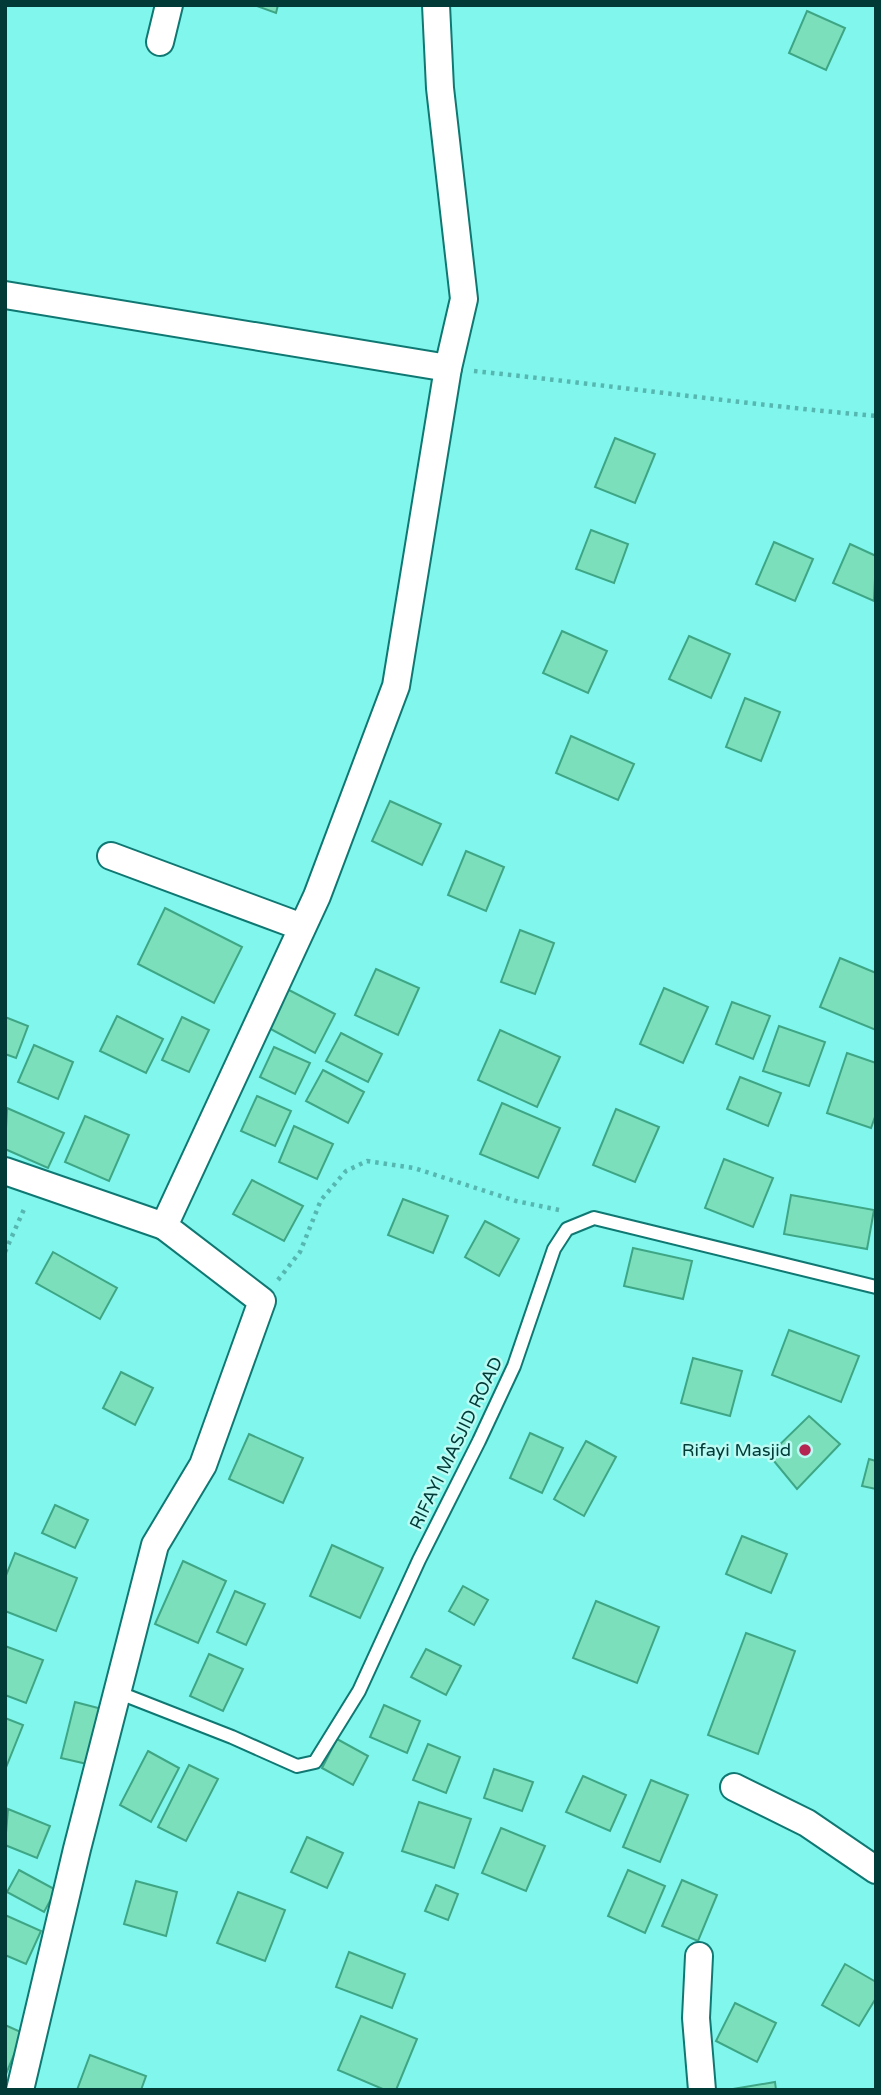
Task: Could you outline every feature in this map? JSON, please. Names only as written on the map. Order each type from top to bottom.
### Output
[{"type":"street","points":[[160,41],[169,5]]},
{"type":"street","points":[[164,1226],[317,896],[396,686],[449,368],[464,299],[440,88],[436,5]]},
{"type":"street","points":[[5,295],[449,368]]},
{"type":"street","points":[[111,856],[302,928]]},
{"type":"street","points":[[5,1171],[164,1226],[262,1301],[202,1465],[155,1545],[20,2090]]},
{"type":"street","points":[[734,1787],[807,1823],[876,1870]]},
{"type":"street","points":[[699,1956],[696,2018],[702,2090]]},
{"type":"lane","points":[[594,1218],[876,1287]]},
{"type":"lane","name":"RIFAYI MASJID ROAD","points":[[117,1692],[232,1737],[297,1766],[315,1762],[359,1690],[419,1560],[479,1441],[513,1366],[554,1249],[567,1229],[594,1218]]},
{"type":"path","points":[[449,368],[623,386],[749,405],[876,416]]},
{"type":"path","points":[[262,1301],[300,1252],[321,1200],[346,1171],[367,1161],[414,1168],[516,1201],[594,1218]]},
{"type":"path","points":[[5,1252],[36,1181]]},
{"type":"building","points":[[254,5],[278,5],[276,13]]},
{"type":"building","points":[[807,11],[845,28],[826,70],[789,53]]},
{"type":"building","points":[[615,438],[655,454],[635,503],[595,487]]},
{"type":"building","points":[[591,530],[628,544],[614,583],[576,569]]},
{"type":"building","points":[[774,542],[813,559],[795,601],[756,584]]},
{"type":"building","points":[[850,544],[876,556],[874,601],[833,583]]},
{"type":"building","points":[[562,631],[607,651],[588,693],[543,673]]},
{"type":"building","points":[[689,636],[730,654],[711,698],[669,679]]},
{"type":"building","points":[[745,698],[780,712],[761,761],[726,747]]},
{"type":"building","points":[[571,736],[634,764],[618,800],[556,773]]},
{"type":"building","points":[[390,801],[441,824],[422,865],[372,841]]},
{"type":"building","points":[[466,851],[504,867],[486,911],[448,895]]},
{"type":"building","points":[[165,908],[242,947],[214,1003],[138,964]]},
{"type":"building","points":[[520,930],[554,943],[535,994],[501,982]]},
{"type":"building","points":[[840,958],[876,973],[876,1030],[820,1007]]},
{"type":"building","points":[[376,969],[419,988],[398,1035],[355,1015]]},
{"type":"building","points":[[664,988],[708,1007],[683,1063],[640,1044]]},
{"type":"building","points":[[287,989],[335,1014],[315,1053],[267,1027]]},
{"type":"building","points":[[732,1002],[770,1016],[753,1059],[716,1044]]},
{"type":"building","points":[[117,1016],[163,1039],[146,1073],[100,1051]]},
{"type":"building","points":[[5,1017],[28,1026],[16,1058],[5,1054]]},
{"type":"building","points":[[182,1017],[209,1030],[189,1072],[162,1060]]},
{"type":"building","points":[[779,1026],[825,1042],[809,1086],[763,1071]]},
{"type":"building","points":[[500,1030],[560,1057],[537,1107],[478,1080]]},
{"type":"building","points":[[341,1033],[382,1054],[368,1082],[326,1061]]},
{"type":"building","points":[[34,1045],[73,1062],[58,1099],[18,1082]]},
{"type":"building","points":[[274,1047],[310,1063],[295,1094],[260,1077]]},
{"type":"building","points":[[847,1053],[876,1063],[876,1114],[871,1128],[827,1113]]},
{"type":"building","points":[[323,1070],[364,1092],[348,1123],[306,1101]]},
{"type":"building","points":[[740,1077],[781,1093],[768,1126],[727,1109]]},
{"type":"building","points":[[257,1096],[291,1111],[275,1146],[241,1131]]},
{"type":"building","points":[[502,1103],[560,1128],[538,1178],[480,1154]]},
{"type":"building","points":[[7,1108],[64,1133],[48,1168],[5,1149]]},
{"type":"building","points":[[616,1109],[659,1127],[635,1182],[593,1165]]},
{"type":"building","points":[[85,1116],[129,1135],[109,1181],[65,1162]]},
{"type":"building","points":[[294,1126],[333,1144],[317,1179],[279,1162]]},
{"type":"building","points":[[724,1159],[773,1178],[753,1227],[705,1208]]},
{"type":"building","points":[[252,1180],[303,1206],[284,1241],[233,1214]]},
{"type":"building","points":[[791,1195],[874,1210],[867,1249],[784,1234]]},
{"type":"building","points":[[403,1199],[448,1216],[433,1253],[388,1235]]},
{"type":"building","points":[[485,1221],[519,1239],[499,1276],[465,1257]]},
{"type":"building","points":[[633,1248],[692,1261],[683,1299],[624,1286]]},
{"type":"building","points":[[53,1252],[117,1288],[100,1319],[36,1283]]},
{"type":"building","points":[[789,1330],[859,1356],[841,1402],[772,1375]]},
{"type":"building","points":[[693,1358],[742,1371],[730,1416],[681,1403]]},
{"type":"building","points":[[121,1372],[153,1388],[135,1425],[103,1408]]},
{"type":"building","name":"Rifayi Masjid","points":[[809,1416],[840,1444],[797,1489],[769,1455]]},
{"type":"building","points":[[530,1433],[563,1448],[542,1493],[510,1478]]},
{"type":"building","points":[[249,1434],[303,1458],[283,1503],[229,1479]]},
{"type":"building","points":[[586,1441],[616,1457],[584,1516],[554,1499]]},
{"type":"building","points":[[869,1459],[876,1461],[876,1489],[862,1486]]},
{"type":"building","points":[[55,1505],[88,1520],[75,1548],[42,1533]]},
{"type":"building","points":[[742,1536],[787,1554],[771,1593],[726,1574]]},
{"type":"building","points":[[332,1545],[383,1568],[360,1618],[310,1596]]},
{"type":"building","points":[[15,1553],[77,1578],[56,1631],[5,1611],[5,1578]]},
{"type":"building","points":[[183,1561],[226,1581],[198,1643],[155,1624]]},
{"type":"building","points":[[463,1586],[488,1600],[474,1625],[449,1611]]},
{"type":"building","points":[[235,1591],[265,1604],[246,1645],[217,1632]]},
{"type":"building","points":[[596,1601],[659,1627],[637,1683],[573,1658]]},
{"type":"building","points":[[746,1633],[795,1651],[758,1754],[708,1735]]},
{"type":"building","points":[[5,1646],[43,1660],[26,1703],[5,1695]]},
{"type":"building","points":[[426,1649],[461,1666],[446,1695],[411,1677]]},
{"type":"building","points":[[209,1654],[243,1669],[223,1711],[190,1696]]},
{"type":"building","points":[[75,1702],[102,1709],[87,1764],[61,1758]]},
{"type":"building","points":[[384,1705],[420,1721],[407,1753],[370,1737]]},
{"type":"building","points":[[5,1718],[23,1725],[5,1770]]},
{"type":"building","points":[[337,1739],[368,1756],[353,1785],[322,1768]]},
{"type":"building","points":[[428,1744],[460,1757],[446,1793],[413,1780]]},
{"type":"building","points":[[148,1751],[179,1768],[151,1822],[120,1805]]},
{"type":"building","points":[[189,1765],[218,1779],[186,1841],[158,1827]]},
{"type":"building","points":[[494,1769],[533,1782],[522,1811],[484,1798]]},
{"type":"building","points":[[583,1776],[626,1795],[610,1831],[566,1812]]},
{"type":"building","points":[[651,1780],[688,1795],[660,1862],[623,1847]]},
{"type":"building","points":[[419,1802],[471,1819],[454,1868],[402,1851]]},
{"type":"building","points":[[8,1809],[50,1826],[37,1858],[5,1845]]},
{"type":"building","points":[[501,1828],[545,1846],[526,1891],[482,1873]]},
{"type":"building","points":[[307,1837],[343,1853],[327,1888],[291,1872]]},
{"type":"building","points":[[19,1870],[56,1890],[44,1912],[7,1892]]},
{"type":"building","points":[[628,1870],[665,1886],[645,1933],[608,1916]]},
{"type":"building","points":[[682,1880],[717,1895],[698,1941],[662,1926]]},
{"type":"building","points":[[136,1881],[177,1892],[166,1936],[124,1924]]},
{"type":"building","points":[[436,1885],[458,1894],[448,1920],[425,1911]]},
{"type":"building","points":[[238,1892],[285,1910],[265,1961],[217,1943]]},
{"type":"building","points":[[5,1915],[41,1931],[26,1964],[5,1955]]},
{"type":"building","points":[[349,1952],[405,1974],[392,2008],[336,1987]]},
{"type":"building","points":[[845,1964],[876,1982],[876,1998],[859,2026],[822,2005]]},
{"type":"building","points":[[735,2003],[776,2023],[757,2062],[716,2041]]},
{"type":"building","points":[[361,2016],[417,2039],[396,2090],[385,2090],[338,2070]]},
{"type":"building","points":[[5,2025],[23,2033],[6,2074],[5,2074]]},
{"type":"building","points":[[90,2055],[146,2076],[141,2090],[77,2090]]},
{"type":"building","points":[[775,2082],[776,2090],[727,2090]]},
{"type":"place","name":"Rifayi Masjid","points":[[805,1450]]}]
